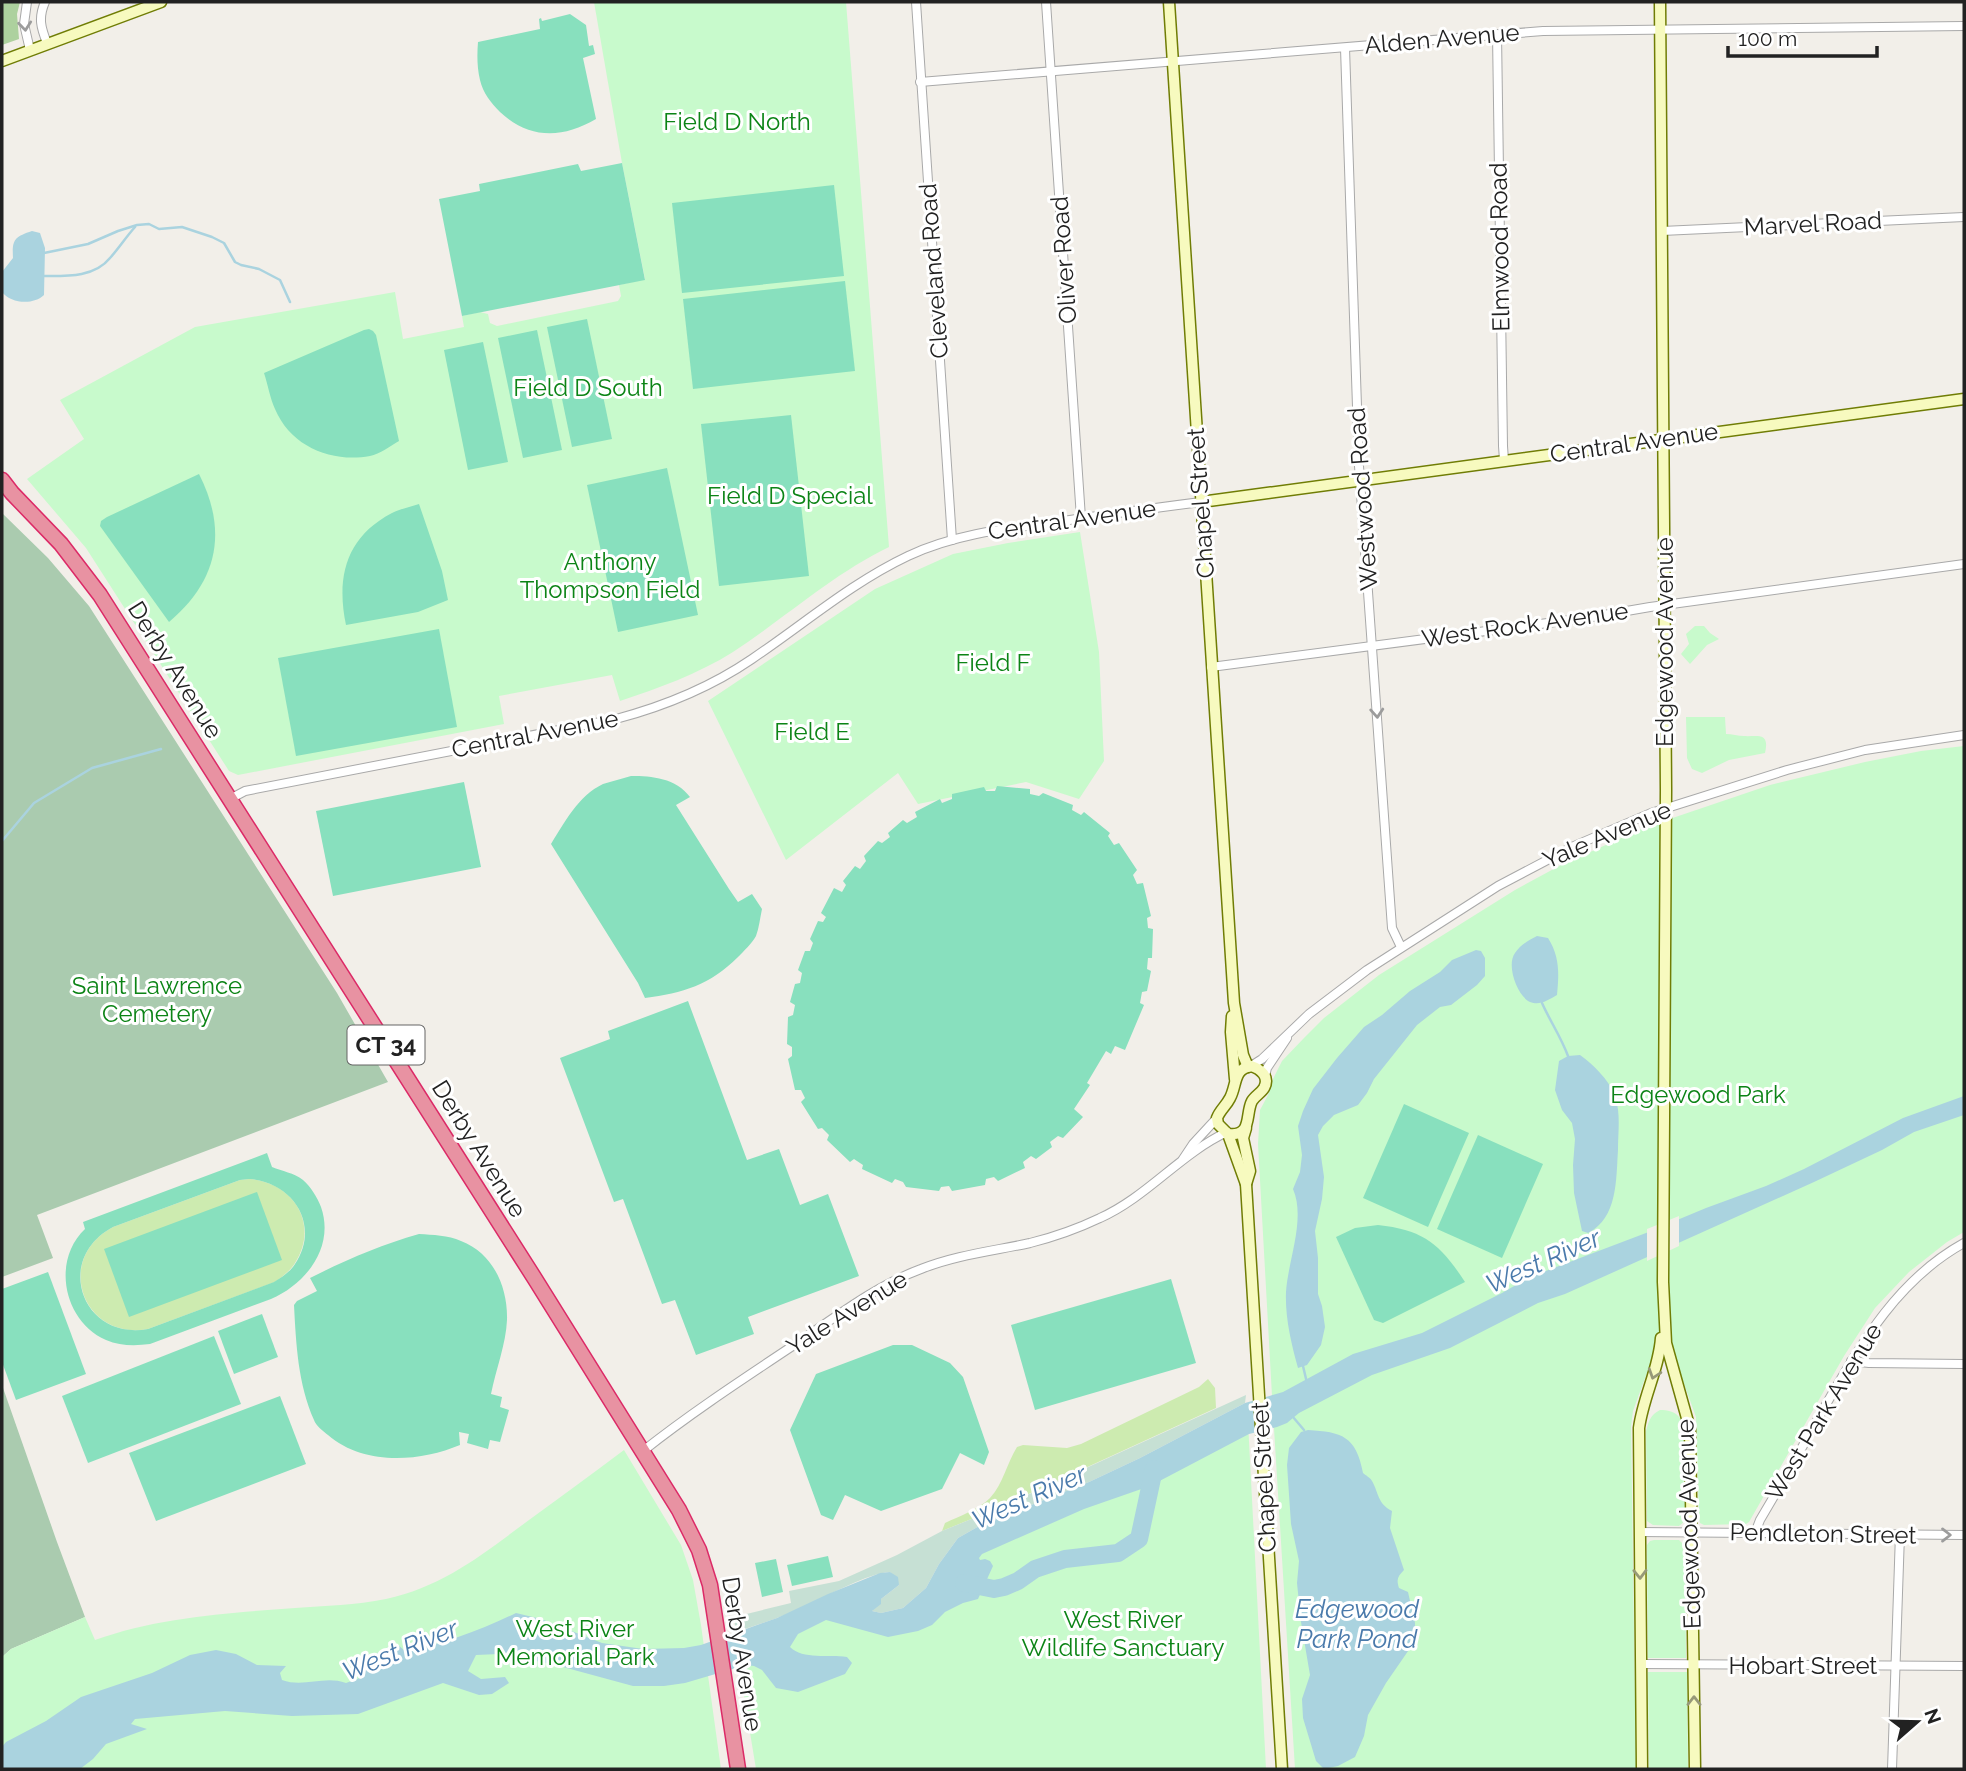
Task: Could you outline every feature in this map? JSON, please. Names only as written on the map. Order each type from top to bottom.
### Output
[{"type":"highway","name":"Derby Avenue","points":[[2,480],[7,490],[61,544],[94,587],[678,1510],[699,1550],[710,1585],[738,1769]]},
{"type":"street","points":[[27,2],[24,24],[30,50]]},
{"type":"street","points":[[45,2],[40,24],[47,43]]},
{"type":"street","points":[[2,61],[161,2]]},
{"type":"street","name":"Cleveland Road","points":[[916,2],[952,540]]},
{"type":"street","name":"Oliver Road","points":[[1046,2],[1081,518]]},
{"type":"street","name":"Chapel Street","points":[[1169,2],[1234,1003],[1243,1055],[1250,1067]]},
{"type":"street","name":"Edgewood Avenue","points":[[1660,2],[1665,808],[1664,1282],[1666,1343],[1690,1429],[1695,1769]]},
{"type":"street","name":"Alden Avenue","points":[[920,82],[1560,30],[1964,26]]},
{"type":"street","name":"Elmwood Road","points":[[1497,34],[1504,460]]},
{"type":"street","name":"Westwood Road","points":[[1346,48],[1360,480],[1392,928],[1401,947]]},
{"type":"street","name":"Marvel Road","points":[[1662,231],[1964,217]]},
{"type":"street","name":"Central Avenue","points":[[230,799],[245,791],[616,719],[647,710],[717,681],[884,568],[928,547],[979,533],[1964,399]]},
{"type":"street","name":"West Rock Avenue","points":[[1211,667],[1586,618],[1964,564]]},
{"type":"street","name":"Yale Avenue","points":[[1250,1067],[1340,990],[1401,947],[1498,886],[1608,831],[1665,808],[1821,760],[1907,742],[1964,735]]},
{"type":"street","name":"Chapel Street","points":[[1234,1003],[1231,1032],[1235,1079]]},
{"type":"street","name":"Yale Avenue","points":[[1265,1076],[1292,1030]]},
{"type":"street","points":[[1217,1118],[1228,1102],[1241,1069],[1257,1068],[1265,1076],[1264,1088],[1252,1101],[1245,1128],[1238,1133],[1228,1133]]},
{"type":"street","name":"Chapel Street","points":[[1217,1118],[1218,1124],[1228,1133],[1245,1184],[1282,1769]]},
{"type":"street","name":"Yale Avenue","points":[[1182,1161],[1193,1144],[1217,1118]]},
{"type":"street","name":"Chapel Street","points":[[1245,1128],[1243,1138],[1250,1171],[1245,1184]]},
{"type":"street","name":"Yale Avenue","points":[[643,1451],[842,1311],[883,1287],[922,1268],[954,1258],[1032,1242],[1084,1226],[1123,1207],[1182,1161],[1228,1133]]},
{"type":"street","name":"West Park Avenue","points":[[1755,1533],[1852,1361],[1880,1317],[1898,1296],[1934,1263],[1964,1243]]},
{"type":"street","name":"Edgewood Avenue","points":[[1642,1769],[1639,1428],[1660,1354],[1664,1282]]},
{"type":"street","points":[[1852,1361],[1964,1364]]},
{"type":"street","name":"Pendleton Street","points":[[1639,1532],[1964,1535]]},
{"type":"street","points":[[1892,1769],[1900,1535]]},
{"type":"street","name":"Hobart Street","points":[[1641,1664],[1964,1666]]},
{"type":"green space","points":[[2,2],[20,2],[17,14],[19,39],[2,45]]},
{"type":"green space","points":[[594,2],[846,2],[889,547],[848,570],[720,660],[635,696],[620,701],[612,675],[499,696],[504,724],[238,775],[229,771],[86,548],[27,479],[84,439],[60,400],[195,327],[395,292],[403,339],[464,327],[462,316],[480,312],[488,314],[490,323],[497,326],[618,301],[621,296],[619,285],[645,279]]},
{"type":"green space","points":[[570,14],[586,25],[589,46],[593,45],[595,54],[583,58],[596,119],[558,133],[522,127],[500,112],[485,93],[478,70],[478,42],[540,29],[541,18],[542,21]]},
{"type":"green space","points":[[622,163],[645,280],[462,316],[439,199],[480,191],[479,184],[578,164],[581,171]]},
{"type":"green space","points":[[834,185],[844,276],[682,293],[672,203]]},
{"type":"green space","points":[[845,281],[855,371],[693,389],[683,299]]},
{"type":"green space","name":"Field D South","points":[[587,319],[612,439],[572,447],[547,327]]},
{"type":"green space","points":[[369,329],[376,335],[399,441],[374,455],[356,458],[327,454],[314,449],[291,433],[282,422],[273,405],[264,373]]},
{"type":"green space","points":[[537,330],[562,450],[523,458],[498,338]]},
{"type":"green space","points":[[483,342],[508,462],[468,470],[444,350]]},
{"type":"green space","name":"Field D Special","points":[[791,415],[809,576],[719,586],[701,424]]},
{"type":"green space","name":"Anthony Thompson Field","points":[[667,468],[698,615],[618,632],[587,485]]},
{"type":"green space","points":[[199,474],[213,515],[213,554],[208,572],[198,590],[169,622],[100,526],[101,521]]},
{"type":"green space","points":[[419,504],[442,571],[448,600],[418,612],[346,625],[342,591],[348,560],[355,546],[376,523],[395,512]]},
{"type":"green space","name":"Saint Lawrence Cemetery","points":[[2,513],[48,558],[89,606],[337,993],[388,1082],[37,1215],[53,1258],[2,1277]]},
{"type":"green space","name":"Field F","points":[[1080,532],[1099,652],[1104,761],[1079,799],[1026,782],[918,804],[898,773],[786,860],[708,701],[875,589],[953,554]]},
{"type":"green space","points":[[1695,626],[1704,626],[1719,639],[1707,645],[1690,664],[1681,654],[1689,644],[1686,634]]},
{"type":"green space","points":[[439,629],[457,727],[296,756],[278,658]]},
{"type":"green space","points":[[1686,717],[1725,717],[1726,734],[1764,738],[1765,753],[1729,760],[1702,773],[1692,769],[1687,758]]},
{"type":"green space","name":"Edgewood Park","points":[[1964,746],[1964,1232],[1909,1272],[1875,1308],[1746,1524],[1700,1523],[1696,1417],[1675,1359],[1652,1359],[1633,1411],[1631,1427],[1636,1769],[1295,1769],[1258,1144],[1260,1110],[1282,1061],[1324,1018],[1379,975],[1515,890],[1561,865],[1646,827],[1770,785],[1865,762]]},
{"type":"green space","points":[[631,776],[663,779],[678,786],[690,797],[676,805],[729,889],[738,902],[752,894],[762,909],[756,936],[728,967],[695,986],[645,998],[551,844],[586,795],[603,784]]},
{"type":"green space","points":[[464,782],[481,867],[333,896],[316,811]]},
{"type":"green space","points":[[997,786],[1030,789],[1030,794],[1039,796],[1043,793],[1073,805],[1072,810],[1081,815],[1084,812],[1110,833],[1108,836],[1114,845],[1119,843],[1137,870],[1133,875],[1137,884],[1143,883],[1151,916],[1147,918],[1148,928],[1153,929],[1152,958],[1148,958],[1147,969],[1151,971],[1147,991],[1142,992],[1140,1003],[1144,1005],[1125,1050],[1115,1046],[1111,1054],[1106,1051],[1087,1083],[1090,1085],[1074,1109],[1083,1117],[1063,1138],[1058,1136],[1050,1142],[1052,1147],[1036,1159],[1031,1156],[1023,1162],[1025,1168],[998,1181],[994,1177],[986,1179],[985,1185],[952,1191],[949,1186],[941,1187],[939,1191],[906,1187],[903,1182],[895,1179],[892,1183],[862,1169],[863,1165],[854,1159],[850,1162],[827,1140],[829,1135],[822,1128],[818,1129],[801,1102],[805,1098],[801,1090],[795,1090],[788,1059],[792,1056],[792,1047],[787,1044],[788,1017],[793,1015],[795,1005],[790,1002],[795,984],[800,983],[802,973],[798,970],[805,951],[810,951],[813,943],[810,939],[818,921],[823,922],[826,917],[821,913],[834,888],[842,892],[846,885],[843,881],[855,866],[860,869],[866,861],[864,856],[878,841],[882,843],[890,837],[888,833],[903,820],[907,823],[917,817],[915,812],[940,799],[942,803],[952,799],[952,794],[984,787],[986,791],[995,791]]},
{"type":"green space","points":[[688,1001],[747,1160],[779,1149],[800,1205],[828,1194],[859,1276],[748,1317],[754,1334],[696,1355],[675,1300],[662,1304],[623,1199],[614,1202],[560,1058],[610,1039],[608,1031]]},
{"type":"green space","points":[[1404,1104],[1469,1133],[1428,1227],[1363,1198]]},
{"type":"green space","points":[[1478,1135],[1543,1164],[1502,1258],[1437,1229]]},
{"type":"green space","points":[[267,1153],[272,1167],[299,1178],[314,1192],[321,1207],[324,1236],[321,1250],[306,1274],[284,1292],[150,1344],[128,1345],[106,1340],[92,1331],[80,1320],[72,1305],[67,1290],[68,1257],[74,1242],[85,1229],[83,1222]],"holes":[[[240,1180],[265,1182],[290,1197],[303,1221],[305,1235],[302,1249],[293,1267],[283,1276],[274,1282],[148,1329],[125,1329],[106,1323],[92,1310],[83,1294],[80,1277],[84,1258],[95,1241],[113,1227]]]},
{"type":"green space","points":[[249,1179],[278,1188],[298,1207],[303,1220],[305,1234],[302,1248],[291,1269],[283,1276],[275,1282],[148,1329],[125,1329],[107,1323],[93,1310],[84,1294],[81,1277],[84,1258],[95,1241],[113,1227]]},
{"type":"green space","points":[[257,1192],[282,1260],[129,1317],[104,1249]]},
{"type":"green space","points":[[1378,1225],[1407,1231],[1429,1241],[1447,1258],[1465,1282],[1383,1323],[1374,1320],[1336,1237],[1355,1228]]},
{"type":"green space","points":[[419,1234],[451,1238],[472,1246],[490,1263],[496,1273],[505,1295],[507,1320],[491,1394],[502,1397],[500,1407],[509,1410],[500,1442],[490,1440],[488,1449],[467,1443],[469,1434],[459,1432],[460,1445],[427,1455],[392,1458],[358,1452],[342,1445],[315,1422],[301,1378],[294,1305],[317,1291],[310,1278],[363,1253]]},
{"type":"green space","points":[[48,1272],[86,1374],[16,1400],[2,1362],[2,1289]]},
{"type":"green space","points":[[1171,1279],[1196,1363],[1035,1410],[1011,1325]]},
{"type":"green space","points":[[262,1314],[278,1357],[234,1374],[218,1331]]},
{"type":"green space","points":[[214,1336],[241,1404],[88,1463],[62,1396]]},
{"type":"green space","points":[[893,1345],[912,1345],[950,1363],[963,1377],[989,1452],[984,1465],[960,1453],[942,1489],[881,1511],[845,1495],[833,1520],[821,1515],[790,1430],[816,1374]]},
{"type":"green space","points":[[1208,1379],[1215,1388],[1216,1408],[942,1531],[945,1523],[975,1509],[990,1498],[1017,1447],[1023,1445],[1067,1448],[1081,1444],[1199,1387]]},
{"type":"green space","points":[[2,1385],[85,1617],[11,1649],[2,1657]]},
{"type":"green space","points":[[1246,1395],[1245,1403],[1140,1458],[1089,1482],[981,1525],[958,1538],[926,1588],[903,1608],[881,1613],[872,1611],[881,1599],[899,1585],[890,1572],[860,1580],[790,1613],[736,1632],[734,1617],[791,1603],[789,1591],[839,1581],[942,1531]]},
{"type":"green space","points":[[280,1396],[306,1464],[156,1521],[129,1453]]},
{"type":"green space","points":[[1660,1410],[1671,1411],[1680,1418],[1683,1425],[1686,1508],[1685,1521],[1679,1526],[1653,1525],[1647,1521],[1646,1431],[1652,1416]]},
{"type":"green space","name":"West River Wildlife Sanctuary","points":[[1248,1422],[1266,1769],[756,1769],[737,1654],[814,1614],[882,1623],[920,1615],[974,1550]]},
{"type":"green space","name":"West River Memorial Park","points":[[624,1450],[681,1545],[693,1580],[721,1769],[2,1769],[2,1657],[11,1649],[85,1617],[95,1640],[144,1626],[194,1617],[352,1604],[407,1593],[445,1577],[479,1557]]},
{"type":"green space","points":[[1654,1540],[1679,1540],[1685,1546],[1686,1658],[1648,1658],[1647,1545]]},
{"type":"green space","points":[[828,1556],[833,1577],[792,1586],[787,1565]]},
{"type":"green space","points":[[776,1559],[783,1592],[762,1597],[755,1563]]},
{"type":"green space","points":[[1648,1672],[1687,1672],[1688,1769],[1649,1769]]},
{"type":"water","points":[[32,231],[40,233],[45,248],[44,295],[29,302],[17,301],[2,292],[2,272],[13,258],[15,240]]},
{"type":"water","points":[[1537,936],[1548,938],[1557,959],[1558,973],[1557,995],[1537,1003],[1525,999],[1517,987],[1512,965],[1517,950]]},
{"type":"water","points":[[1476,950],[1481,951],[1485,958],[1485,976],[1451,1005],[1440,1007],[1417,1025],[1374,1079],[1358,1105],[1334,1115],[1318,1135],[1324,1177],[1315,1231],[1318,1294],[1325,1327],[1321,1345],[1307,1365],[1298,1368],[1286,1311],[1286,1292],[1297,1226],[1297,1201],[1293,1189],[1300,1172],[1302,1155],[1298,1126],[1303,1111],[1313,1089],[1364,1027],[1410,991],[1440,972],[1452,960]]},
{"type":"water","points":[[1580,1055],[1609,1084],[1615,1096],[1619,1116],[1614,1197],[1605,1218],[1588,1233],[1582,1231],[1574,1193],[1575,1139],[1572,1123],[1562,1110],[1555,1090],[1559,1061],[1568,1056]]},
{"type":"water","name":"West River","points":[[1964,1096],[1964,1115],[1914,1132],[1814,1182],[1565,1294],[1538,1303],[1450,1348],[1372,1375],[1299,1413],[1287,1423],[1249,1434],[1150,1486],[1084,1509],[982,1554],[980,1560],[990,1561],[993,1566],[978,1599],[945,1612],[932,1625],[918,1631],[888,1637],[826,1620],[798,1634],[790,1647],[795,1651],[809,1655],[847,1657],[852,1663],[845,1674],[798,1692],[776,1688],[762,1670],[746,1665],[685,1683],[633,1686],[552,1664],[499,1654],[476,1655],[468,1671],[481,1679],[505,1677],[509,1683],[492,1694],[479,1695],[443,1683],[358,1714],[292,1716],[225,1711],[135,1719],[131,1724],[147,1729],[106,1744],[80,1769],[2,1769],[2,1747],[6,1742],[46,1721],[81,1697],[152,1673],[190,1655],[216,1650],[236,1654],[257,1665],[286,1666],[280,1673],[282,1680],[330,1680],[346,1683],[360,1678],[379,1652],[397,1644],[405,1651],[434,1644],[476,1631],[516,1613],[541,1619],[602,1643],[643,1649],[701,1645],[777,1618],[880,1573],[890,1572],[898,1577],[899,1585],[881,1599],[881,1604],[872,1611],[881,1613],[903,1608],[926,1588],[958,1538],[981,1525],[1089,1482],[1245,1403],[1283,1392],[1353,1354],[1422,1333],[1530,1277],[1766,1186],[1903,1118]]},
{"type":"water","name":"Edgewood Park Pond","points":[[1301,1432],[1330,1432],[1346,1438],[1356,1451],[1363,1473],[1371,1480],[1384,1505],[1392,1511],[1390,1528],[1404,1570],[1398,1578],[1398,1585],[1408,1592],[1415,1623],[1415,1641],[1368,1715],[1364,1736],[1355,1757],[1338,1766],[1324,1769],[1316,1761],[1303,1718],[1302,1699],[1310,1675],[1301,1622],[1297,1583],[1299,1561],[1291,1524],[1287,1465],[1289,1448]]},
{"type":"pier","points":[[1679,1216],[1679,1246],[1647,1261],[1647,1229]]},
{"type":"waterway","points":[[44,253],[88,244],[137,225],[149,224],[159,229],[182,227],[224,243],[235,262],[259,269],[280,280],[290,302]]},
{"type":"waterway","points":[[42,276],[79,274],[96,269],[110,258],[135,227]]},
{"type":"waterway","points":[[2,841],[34,803],[92,768],[161,749]]},
{"type":"waterway","points":[[1542,1003],[1568,1056]]},
{"type":"waterway","points":[[1303,1366],[1307,1383]]},
{"type":"waterway","points":[[1293,1417],[1304,1430]]},
{"type":"waterway","points":[[964,1583],[994,1589],[1018,1581],[1035,1569],[1065,1559],[1118,1553],[1139,1539],[1154,1469]]},
{"type":"park label","name":"Field D North","points":[[737,122]]},
{"type":"park label","name":"Field E","points":[[812,732]]}]
